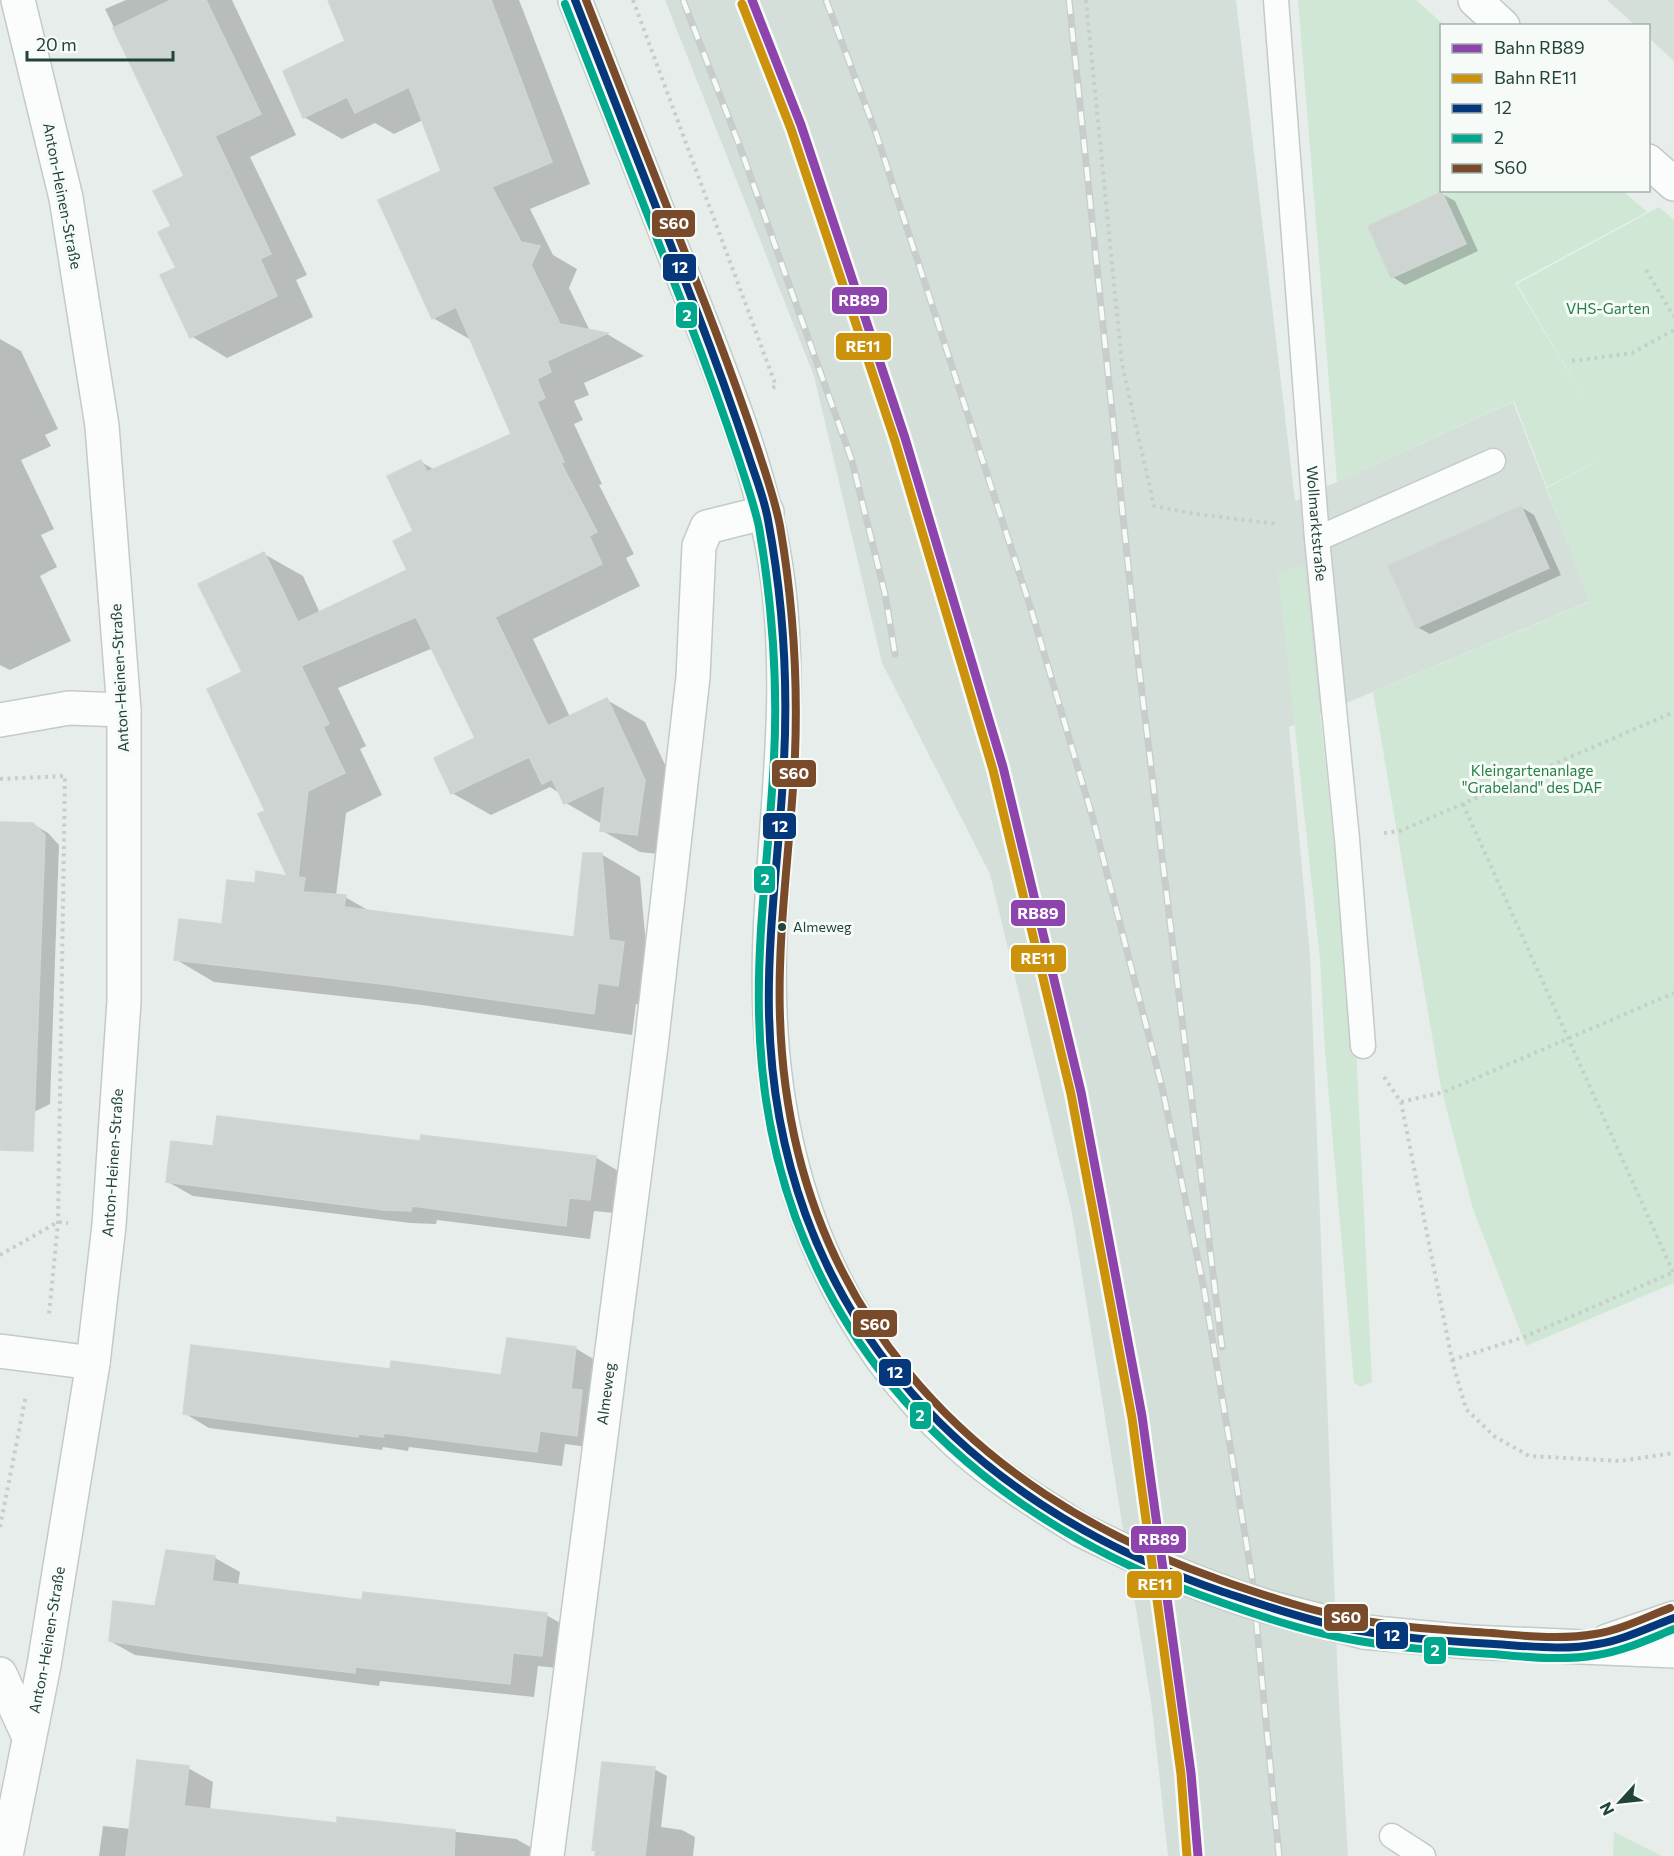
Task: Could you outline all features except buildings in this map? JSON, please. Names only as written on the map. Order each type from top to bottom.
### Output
[{"type":"street","name":"Anton-Heinen-Straße","points":[[6,1856],[44,1665],[93,1363],[109,1225],[123,1000],[124,710],[102,426],[66,198],[18,0]]},
{"type":"street","points":[[575,0],[732,402],[767,512],[778,583],[785,673],[781,797],[770,934],[769,1022],[776,1093],[787,1153],[804,1208],[844,1298],[867,1336],[915,1399],[958,1443],[1012,1486],[1081,1530],[1149,1564],[1262,1605],[1364,1632],[1512,1645],[1592,1646],[1674,1651]]},
{"type":"street","points":[[1475,0],[1501,24]]},
{"type":"street","points":[[1650,163],[1674,184]]},
{"type":"street","name":"Almeweg","points":[[547,1856],[651,1046],[693,678],[699,546],[707,527],[767,512]]},
{"type":"street","points":[[0,720],[69,708],[124,710]]},
{"type":"street","points":[[0,1351],[93,1363]]},
{"type":"street","points":[[1592,1646],[1674,1618]]},
{"type":"street","name":"Anton-Heinen-Straße","points":[[0,1674],[29,1737]]},
{"type":"lane","name":"Wollmarktstraße","points":[[1276,0],[1317,539],[1347,839],[1363,1046]]},
{"type":"lane","points":[[1317,539],[1493,461]]},
{"type":"lane","points":[[1392,1836],[1423,1856]]},
{"type":"path","points":[[633,0],[776,386],[732,402]]},
{"type":"path","points":[[1086,0],[1122,364],[1154,506],[1263,523],[1274,522]]},
{"type":"path","points":[[1646,270],[1674,317]]},
{"type":"path","points":[[1572,361],[1632,353],[1674,330]]},
{"type":"path","points":[[1347,839],[1400,831],[1420,820],[1493,793],[1674,712]]},
{"type":"path","points":[[0,779],[65,776],[57,1222],[45,1357],[29,1380],[0,1527]]},
{"type":"path","points":[[1452,1359],[1524,1337],[1673,1272],[1463,804]]},
{"type":"path","points":[[1401,1102],[1444,1092],[1674,993]]},
{"type":"path","points":[[1363,1046],[1401,1102],[1452,1359],[1466,1409],[1494,1436],[1529,1456],[1620,1461],[1674,1453]]},
{"type":"path","points":[[0,1255],[57,1222],[109,1225]]},
{"type":"shaded area","points":[[665,0],[1236,0],[1295,501],[1513,402],[1590,601],[1289,727],[1310,956],[1338,1684],[1348,1856],[1168,1856],[1152,1708],[1072,1213],[990,874],[882,663],[814,376]]},
{"type":"shaded area","points":[[1607,0],[1674,0],[1674,61],[1650,39],[1650,24],[1634,24]]},
{"type":"green space","name":"Kleingartenanlage \"Grabeland\" des DAF","points":[[1298,0],[1416,0],[1443,24],[1440,24],[1440,192],[1624,192],[1647,212],[1515,283],[1598,422],[1517,284],[1659,207],[1674,220],[1674,1283],[1526,1346],[1473,1209],[1441,1088],[1373,692],[1589,602],[1547,488],[1616,451],[1547,487],[1514,401],[1337,482]]},
{"type":"green space","points":[[1304,566],[1356,1046],[1372,1382],[1361,1387],[1354,1383],[1325,1052],[1320,960],[1278,572]]},
{"type":"green space","points":[[1614,1832],[1662,1856],[1613,1856]]},
{"type":"railway","points":[[683,0],[740,147],[852,461],[885,594],[895,654]]},
{"type":"railway","points":[[826,0],[876,133],[1031,609],[1093,819],[1162,1087],[1204,1289],[1252,1577],[1279,1856]]},
{"type":"railway","points":[[1069,0],[1138,660],[1222,1347]]},
{"type":"rail line","name":"RB89","points":[[752,0],[801,125],[905,438],[1003,767],[1081,1092],[1142,1416],[1191,1773],[1198,1856]]},
{"type":"rail line","name":"RE11","points":[[742,4],[791,129],[895,441],[993,770],[1071,1094],[1132,1418],[1181,1774],[1187,1856]]},
{"type":"transit line","name":"12","points":[[575,0],[710,347],[766,511],[781,610],[785,701],[782,793],[770,952],[769,1015],[780,1119],[805,1214],[846,1301],[899,1378],[964,1446],[1041,1504],[1127,1553],[1223,1592],[1283,1612],[1345,1628],[1419,1639],[1533,1647],[1559,1648],[1608,1642],[1674,1618]]},
{"type":"transit line","name":"S60","points":[[586,0],[727,362],[767,478],[780,526],[791,612],[796,697],[795,755],[781,952],[780,1018],[791,1119],[817,1212],[856,1296],[908,1372],[971,1438],[1046,1495],[1130,1543],[1223,1581],[1272,1598],[1338,1616],[1423,1628],[1530,1636],[1569,1637],[1605,1632],[1670,1608]]},
{"type":"transit line","name":"2","points":[[565,4],[721,406],[759,527],[771,613],[775,700],[774,758],[759,981],[759,1013],[769,1119],[795,1217],[836,1305],[890,1384],[957,1453],[1035,1513],[1123,1562],[1220,1602],[1296,1627],[1361,1641],[1417,1649],[1532,1657],[1571,1658],[1607,1653],[1674,1629]]},
{"type":"place","name":"Almeweg","points":[[782,927]]},
{"type":"park label","name":"VHS-Garten","points":[[1608,309]]}]
